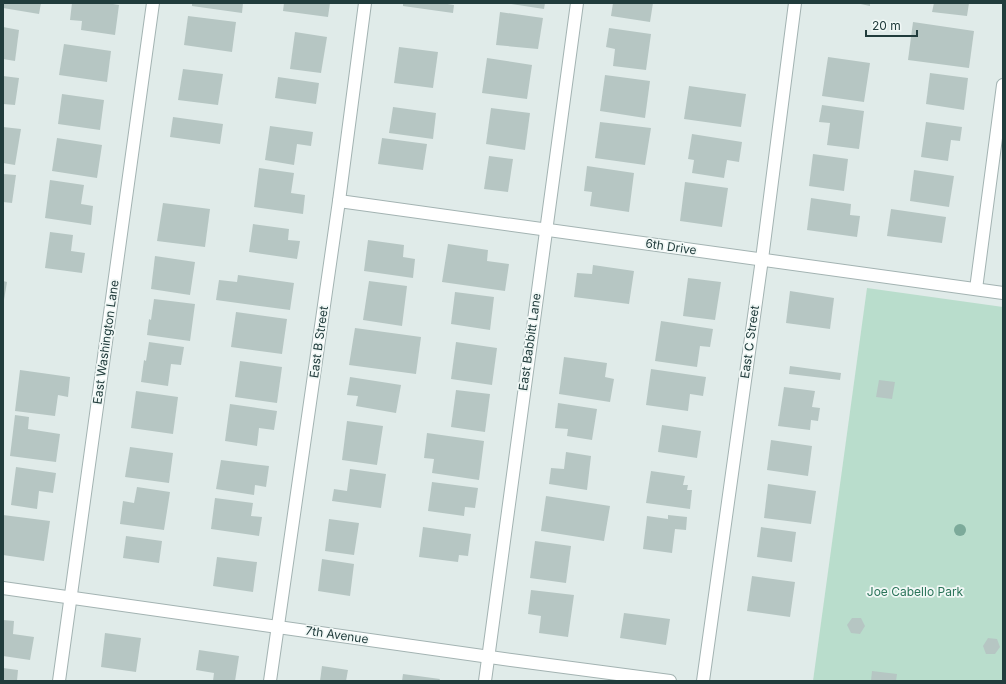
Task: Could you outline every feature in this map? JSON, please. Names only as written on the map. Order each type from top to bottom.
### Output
[{"type":"street","name":"East Washington Lane","points":[[59,681],[153,3]]},
{"type":"street","name":"East B Street","points":[[270,681],[339,201],[365,3]]},
{"type":"street","name":"East Babbitt Lane","points":[[485,681],[545,229],[577,3]]},
{"type":"street","name":"East C Street","points":[[703,681],[762,259],[795,3]]},
{"type":"street","points":[[976,289],[1003,84]]},
{"type":"street","name":"6th Drive","points":[[339,201],[1003,293]]},
{"type":"street","name":"7th Avenue","points":[[3,588],[488,657],[670,681]]},
{"type":"green space","name":"Joe Cabello Park","points":[[867,288],[1003,307],[1003,681],[813,681]]},
{"type":"building","points":[[3,3],[41,3],[39,14],[3,8]]},
{"type":"building","points":[[72,3],[107,3],[119,5],[115,35],[81,30],[82,21],[70,20]]},
{"type":"building","points":[[192,3],[243,3],[242,13],[192,6]]},
{"type":"building","points":[[284,3],[330,3],[328,17],[283,11]]},
{"type":"building","points":[[403,3],[441,3],[454,5],[453,13],[403,6]]},
{"type":"building","points":[[505,3],[545,3],[544,9]]},
{"type":"building","points":[[613,3],[653,3],[650,22],[611,16]]},
{"type":"building","points":[[856,3],[870,3],[870,6]]},
{"type":"building","points":[[934,3],[969,3],[967,16],[932,12]]},
{"type":"building","points":[[500,12],[543,18],[538,49],[496,45]]},
{"type":"building","points":[[188,16],[236,22],[232,52],[184,45]]},
{"type":"building","points":[[913,22],[974,31],[969,68],[908,60]]},
{"type":"building","points":[[3,27],[19,30],[15,61],[3,59]]},
{"type":"building","points":[[609,28],[651,34],[646,70],[613,66],[615,49],[606,47]]},
{"type":"building","points":[[295,32],[327,37],[321,73],[290,69]]},
{"type":"building","points":[[64,44],[111,51],[107,82],[59,75]]},
{"type":"building","points":[[399,47],[438,52],[433,88],[394,83]]},
{"type":"building","points":[[828,57],[870,63],[864,102],[822,96]]},
{"type":"building","points":[[487,58],[532,65],[527,99],[482,93]]},
{"type":"building","points":[[183,69],[223,74],[218,105],[178,100]]},
{"type":"building","points":[[930,73],[968,78],[964,110],[926,104]]},
{"type":"building","points":[[605,75],[650,81],[645,118],[600,111]]},
{"type":"building","points":[[3,76],[19,78],[15,105],[3,104]]},
{"type":"building","points":[[278,77],[319,83],[316,104],[275,98]]},
{"type":"building","points":[[689,86],[746,94],[741,127],[684,119]]},
{"type":"building","points":[[62,94],[104,100],[100,130],[58,124]]},
{"type":"building","points":[[822,105],[864,111],[859,149],[827,145],[830,123],[819,122]]},
{"type":"building","points":[[393,107],[436,113],[433,139],[389,133]]},
{"type":"building","points":[[491,108],[530,113],[525,150],[486,144]]},
{"type":"building","points":[[173,117],[223,124],[220,144],[170,137]]},
{"type":"building","points":[[600,122],[651,128],[645,165],[595,158]]},
{"type":"building","points":[[926,122],[962,127],[960,141],[951,140],[948,161],[921,157]]},
{"type":"building","points":[[270,126],[313,132],[311,146],[297,144],[294,165],[265,160]]},
{"type":"building","points":[[3,127],[21,129],[15,165],[3,163]]},
{"type":"building","points":[[692,134],[742,142],[739,162],[727,160],[724,178],[692,173],[694,160],[688,159]]},
{"type":"building","points":[[57,138],[102,145],[97,178],[52,171]]},
{"type":"building","points":[[382,138],[427,144],[423,170],[378,164]]},
{"type":"building","points":[[813,154],[848,159],[844,191],[809,186]]},
{"type":"building","points":[[489,156],[513,159],[508,192],[484,189]]},
{"type":"building","points":[[587,166],[634,173],[629,212],[590,206],[592,192],[584,191]]},
{"type":"building","points":[[259,168],[294,173],[291,193],[305,195],[303,214],[254,207]]},
{"type":"building","points":[[914,170],[954,176],[949,207],[910,201]]},
{"type":"building","points":[[3,174],[16,175],[12,203],[3,202]]},
{"type":"building","points":[[50,180],[84,185],[81,204],[93,206],[91,225],[45,218]]},
{"type":"building","points":[[685,182],[728,188],[722,227],[680,221]]},
{"type":"building","points":[[811,198],[851,204],[850,215],[860,216],[857,237],[807,230]]},
{"type":"building","points":[[163,203],[210,209],[205,247],[157,241]]},
{"type":"building","points":[[891,209],[946,217],[942,243],[887,236]]},
{"type":"building","points":[[253,224],[289,229],[288,240],[300,241],[297,259],[249,252]]},
{"type":"building","points":[[50,232],[73,235],[71,251],[85,253],[82,273],[45,268]]},
{"type":"building","points":[[368,240],[404,245],[403,257],[415,259],[413,278],[364,271]]},
{"type":"building","points":[[448,244],[488,250],[487,261],[509,264],[505,291],[442,282]]},
{"type":"building","points":[[155,256],[195,262],[190,295],[151,289]]},
{"type":"building","points":[[593,265],[634,271],[629,304],[574,297],[577,273],[592,274]]},
{"type":"building","points":[[238,275],[294,283],[290,310],[216,300],[219,280],[237,282]]},
{"type":"building","points":[[688,278],[721,282],[715,320],[683,316]]},
{"type":"building","points":[[3,281],[7,282],[4,300],[3,300]]},
{"type":"building","points":[[369,281],[407,286],[402,326],[363,320]]},
{"type":"building","points":[[790,291],[834,298],[830,329],[786,323]]},
{"type":"building","points":[[455,292],[494,297],[490,330],[451,324]]},
{"type":"building","points":[[154,299],[195,304],[190,341],[147,335]]},
{"type":"building","points":[[236,312],[287,319],[282,354],[231,347]]},
{"type":"building","points":[[661,321],[713,329],[710,347],[700,346],[697,367],[655,361]]},
{"type":"building","points":[[355,328],[421,337],[416,374],[349,365]]},
{"type":"building","points":[[149,342],[184,347],[181,365],[171,364],[168,386],[141,382],[144,360],[146,361]]},
{"type":"building","points":[[456,342],[497,348],[492,385],[451,379]]},
{"type":"building","points":[[564,357],[607,363],[605,377],[614,379],[610,402],[559,394]]},
{"type":"building","points":[[240,361],[282,367],[277,403],[235,397]]},
{"type":"building","points":[[790,366],[841,373],[840,380],[789,374]]},
{"type":"building","points":[[651,369],[706,377],[703,396],[690,394],[688,411],[646,405]]},
{"type":"building","points":[[20,370],[70,377],[68,397],[58,395],[55,416],[15,411]]},
{"type":"building","points":[[350,377],[401,385],[396,413],[356,406],[358,396],[347,395]]},
{"type":"building","points":[[879,380],[895,382],[892,399],[876,397]]},
{"type":"building","points":[[784,387],[815,391],[812,407],[820,408],[818,421],[811,420],[810,430],[778,426]]},
{"type":"building","points":[[456,390],[490,394],[485,432],[451,427]]},
{"type":"building","points":[[136,391],[178,397],[173,434],[131,428]]},
{"type":"building","points":[[558,403],[597,409],[592,440],[567,436],[568,429],[555,428]]},
{"type":"building","points":[[230,404],[277,411],[274,430],[259,428],[257,446],[225,441]]},
{"type":"building","points":[[15,415],[29,417],[28,429],[60,434],[56,462],[10,456]]},
{"type":"building","points":[[347,421],[383,426],[377,465],[342,460]]},
{"type":"building","points":[[662,425],[701,431],[697,458],[658,452]]},
{"type":"building","points":[[427,433],[484,441],[479,480],[432,473],[434,459],[424,458]]},
{"type":"building","points":[[771,440],[812,446],[808,476],[767,470]]},
{"type":"building","points":[[130,447],[173,453],[169,483],[125,477]]},
{"type":"building","points":[[566,452],[591,456],[587,490],[549,484],[551,468],[564,469]]},
{"type":"building","points":[[221,460],[269,466],[266,487],[255,485],[254,495],[216,489]]},
{"type":"building","points":[[16,467],[56,473],[53,493],[39,491],[37,509],[11,505]]},
{"type":"building","points":[[350,469],[386,474],[381,508],[332,501],[334,489],[347,491]]},
{"type":"building","points":[[651,471],[685,476],[683,485],[688,485],[687,490],[692,490],[690,509],[646,503]]},
{"type":"building","points":[[432,482],[478,488],[475,508],[465,507],[464,516],[428,511]]},
{"type":"building","points":[[768,484],[816,491],[811,524],[764,518]]},
{"type":"building","points":[[137,487],[170,492],[164,530],[120,524],[123,501],[134,503]]},
{"type":"building","points":[[546,496],[610,506],[604,541],[541,531]]},
{"type":"building","points":[[215,498],[253,503],[251,516],[262,517],[259,536],[211,529]]},
{"type":"building","points":[[3,515],[50,521],[44,561],[3,555]]},
{"type":"building","points":[[668,515],[687,517],[686,530],[675,529],[672,553],[643,549],[647,516],[668,519]]},
{"type":"building","points":[[329,519],[359,523],[354,555],[325,551]]},
{"type":"building","points":[[423,527],[471,534],[468,556],[459,555],[458,562],[419,557]]},
{"type":"building","points":[[761,527],[796,532],[792,562],[757,557]]},
{"type":"building","points":[[126,536],[162,541],[159,563],[123,558]]},
{"type":"building","points":[[535,541],[571,546],[566,583],[530,578]]},
{"type":"building","points":[[217,557],[257,562],[253,592],[213,586]]},
{"type":"building","points":[[322,559],[354,564],[350,596],[318,591]]},
{"type":"building","points":[[752,576],[795,582],[790,617],[747,611]]},
{"type":"building","points":[[531,590],[574,595],[568,637],[539,633],[541,616],[528,614]]},
{"type":"building","points":[[624,613],[670,619],[666,645],[620,638]]},
{"type":"building","points":[[852,618],[861,618],[865,626],[860,634],[851,633],[847,625]]},
{"type":"building","points":[[3,620],[14,621],[13,634],[34,637],[30,660],[3,656]]},
{"type":"building","points":[[105,633],[141,638],[136,672],[101,667]]},
{"type":"building","points":[[988,638],[997,639],[1000,647],[995,654],[986,654],[983,646]]},
{"type":"building","points":[[199,650],[239,656],[235,681],[213,681],[214,673],[196,670]]},
{"type":"building","points":[[322,666],[348,670],[346,681],[320,681]]},
{"type":"building","points":[[3,668],[18,670],[17,681],[3,681]]},
{"type":"building","points":[[872,671],[897,674],[896,681],[871,681]]},
{"type":"building","points":[[403,674],[440,679],[439,681],[402,681]]}]
